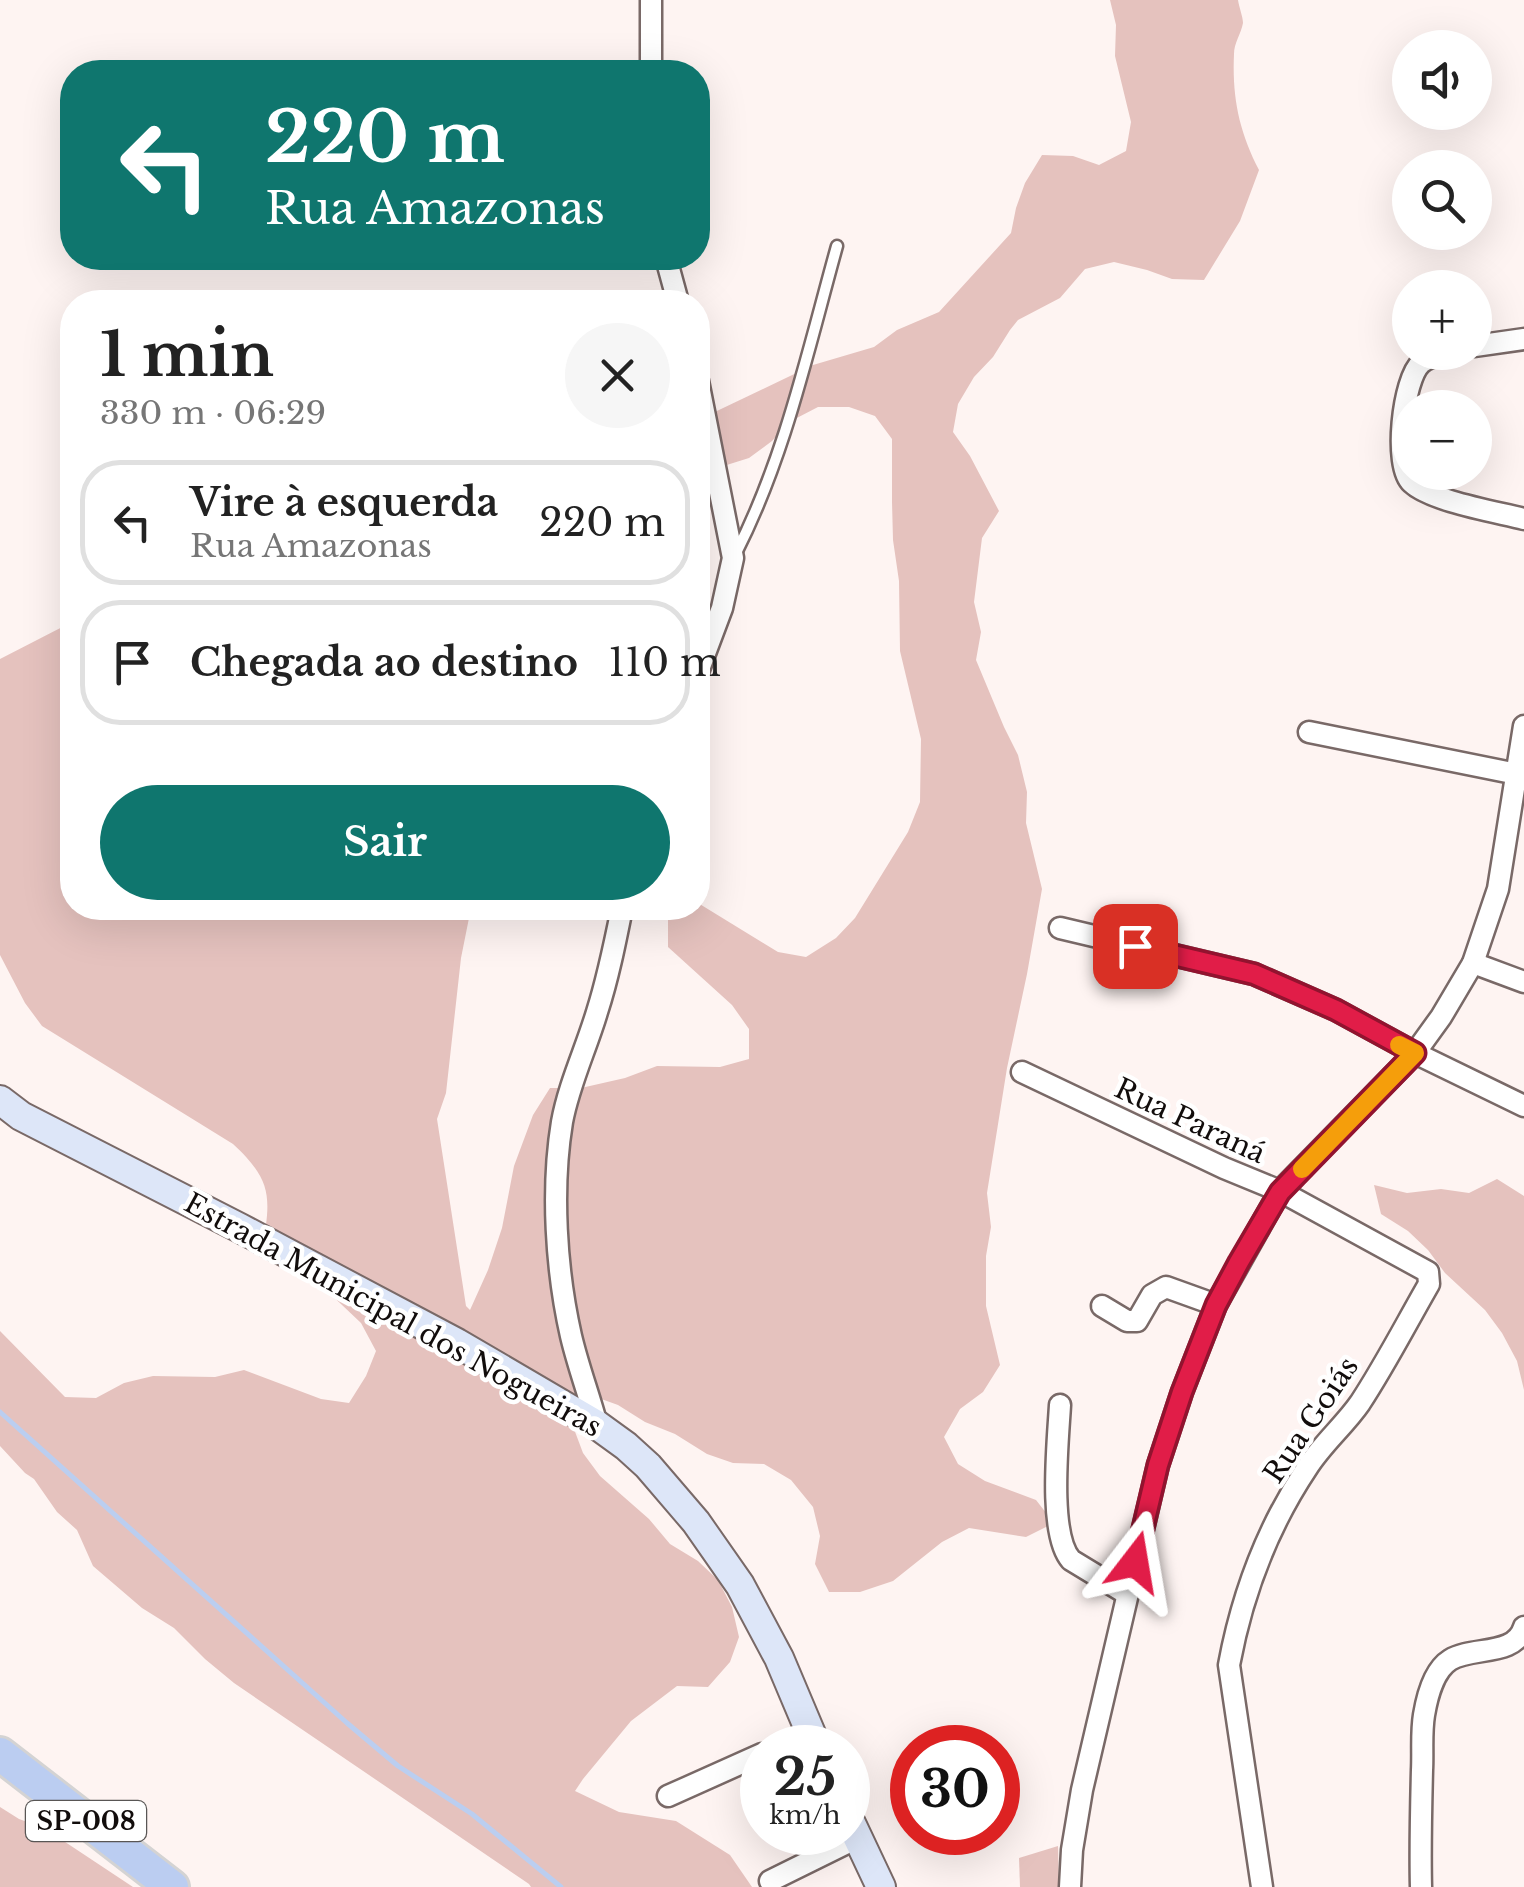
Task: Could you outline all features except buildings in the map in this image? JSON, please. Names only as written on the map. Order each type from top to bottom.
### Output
[{"type":"main road","name":"SP-008","points":[[0,1754],[172,1887]]},
{"type":"street","points":[[650,60],[651,0]]},
{"type":"street","points":[[1492,344],[1524,339]]},
{"type":"street","points":[[1417,370],[1403,417],[1402,468],[1407,479],[1430,494],[1524,519]]},
{"type":"street","points":[[710,442],[733,558],[710,640]]},
{"type":"street","points":[[1070,1887],[1082,1790],[1158,1465],[1216,1305],[1280,1192],[1415,1053],[1473,963],[1498,888],[1524,726]]},
{"type":"street","points":[[1309,732],[1517,774]]},
{"type":"street","points":[[598,1424],[571,1338],[560,1277],[556,1208],[562,1122],[572,1081],[598,1012],[620,920]]},
{"type":"street","points":[[1060,928],[1254,974],[1336,1010],[1524,1106]]},
{"type":"street","points":[[1473,963],[1524,982]]},
{"type":"street","name":"Rua Paraná","points":[[1022,1072],[1280,1192],[1424,1267],[1430,1278],[1428,1284]]},
{"type":"street","name":"Estrada Municipal dos Nogueiras","points":[[0,1100],[21,1116],[240,1228],[598,1424],[648,1466],[696,1522],[740,1586],[779,1658],[808,1725]]},
{"type":"street","name":"Rua Goiás","points":[[1262,1887],[1229,1665],[1235,1630],[1251,1577],[1305,1470],[1362,1400],[1428,1284]]},
{"type":"street","points":[[1102,1306],[1127,1321],[1137,1321],[1152,1295],[1166,1286],[1216,1305]]},
{"type":"street","points":[[1060,1404],[1060,1541],[1071,1560],[1127,1594]]},
{"type":"street","points":[[1421,1887],[1424,1716],[1430,1692],[1446,1662],[1514,1643],[1524,1627]]},
{"type":"street","points":[[668,1796],[740,1764]]},
{"type":"street","points":[[770,1882],[810,1855]]},
{"type":"street","points":[[866,1855],[881,1887]]},
{"type":"lane","points":[[733,558],[758,510],[779,452],[838,246]]},
{"type":"shaded area","points":[[1110,0],[1238,0],[1243,23],[1234,50],[1236,99],[1246,141],[1259,170],[1240,221],[1204,280],[1172,279],[1114,262],[1085,269],[1060,298],[1018,320],[958,404],[953,432],[999,511],[982,538],[974,602],[981,632],[976,660],[1018,755],[1027,792],[1026,823],[1042,889],[987,1193],[991,1227],[986,1256],[986,1306],[1000,1365],[983,1392],[960,1409],[944,1437],[958,1464],[985,1481],[1036,1500],[1054,1523],[1026,1537],[969,1528],[942,1542],[893,1581],[860,1592],[829,1592],[815,1564],[820,1536],[813,1507],[791,1480],[764,1464],[733,1463],[707,1454],[618,1405],[593,1396],[571,1421],[583,1453],[600,1476],[649,1519],[670,1544],[698,1561],[718,1580],[732,1607],[739,1637],[730,1662],[708,1687],[677,1686],[631,1721],[575,1791],[619,1812],[676,1821],[730,1855],[752,1887],[531,1887],[234,1683],[174,1628],[142,1608],[93,1566],[77,1530],[0,1446],[0,1331],[65,1397],[96,1398],[124,1383],[153,1376],[215,1377],[244,1370],[321,1399],[349,1403],[376,1351],[361,1323],[322,1286],[262,1250],[266,1191],[256,1169],[233,1144],[42,1026],[25,1003],[0,955],[0,659],[60,628],[60,920],[469,920],[446,1093],[437,1119],[466,1306],[470,1310],[502,1228],[514,1166],[533,1115],[550,1088],[581,1088],[657,1066],[720,1067],[749,1059],[749,1029],[732,1005],[668,947],[668,920],[710,920],[710,910],[778,952],[806,957],[836,938],[855,918],[908,832],[920,802],[921,739],[900,651],[892,439],[875,416],[849,407],[818,407],[791,421],[749,458],[710,470],[710,414],[813,365],[874,347],[897,330],[939,312],[1011,233],[1025,183],[1042,155],[1073,156],[1099,165],[1126,151],[1131,122],[1115,56],[1116,25]]},
{"type":"shaded area","points":[[1497,1179],[1524,1196],[1524,1390],[1517,1361],[1502,1333],[1428,1250],[1381,1214],[1374,1185],[1407,1193],[1441,1189],[1469,1193]]},
{"type":"shaded area","points":[[0,1807],[44,1828],[133,1887],[0,1887]]},
{"type":"shaded area","points":[[1058,1846],[1059,1887],[1020,1887],[1019,1858]]},
{"type":"waterway","points":[[0,1412],[347,1723],[398,1766],[472,1814],[561,1887]]},
{"type":"slow traffic","points":[[1302,1169],[1415,1053],[1399,1045]]},
{"type":"route","points":[[1135,946],[1254,974],[1336,1010],[1415,1053],[1280,1192],[1239,1262],[1216,1305],[1182,1392],[1158,1465],[1135,1562]]}]
